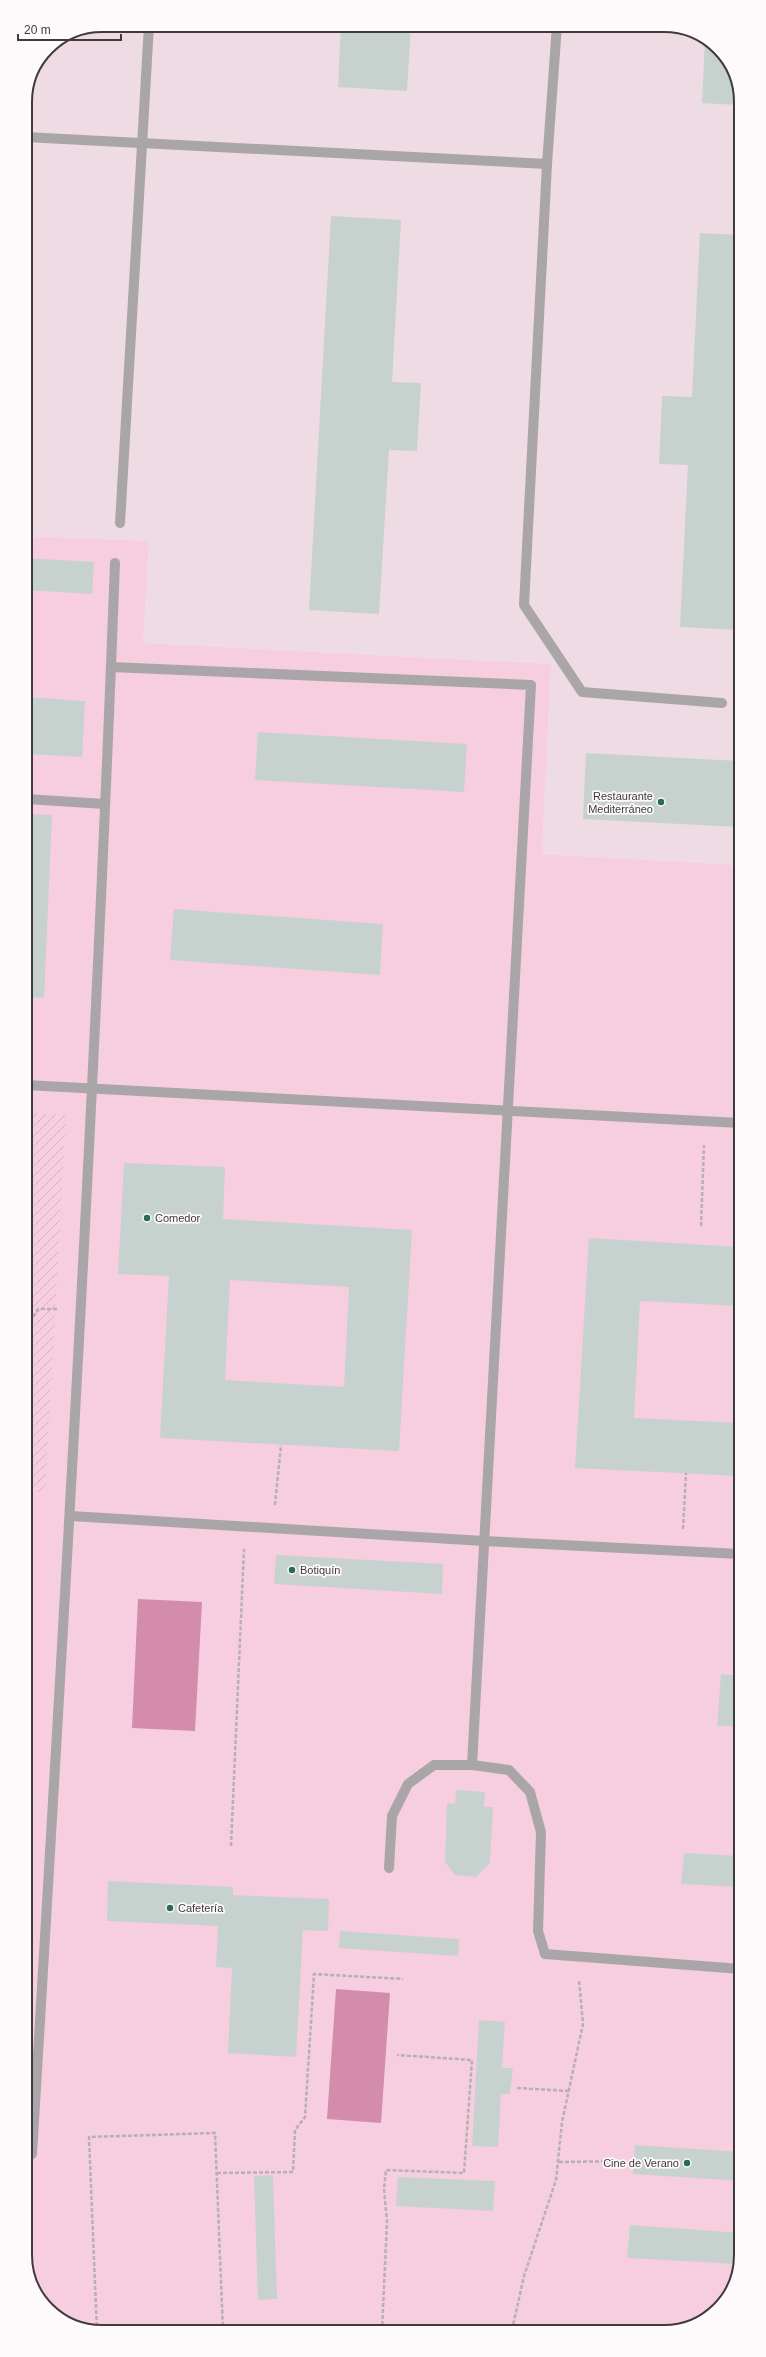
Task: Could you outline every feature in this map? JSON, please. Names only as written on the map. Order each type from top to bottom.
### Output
[{"type":"street","points":[[120,523],[149,32]]},
{"type":"street","points":[[556,32],[547,164],[524,605],[582,692],[722,703]]},
{"type":"street","points":[[32,137],[547,164]]},
{"type":"street","points":[[32,2154],[71,1516],[93,1089],[115,563]]},
{"type":"street","points":[[111,667],[531,686],[472,1765]]},
{"type":"street","points":[[32,799],[105,804]]},
{"type":"street","points":[[32,1085],[734,1123]]},
{"type":"street","points":[[71,1516],[484,1541],[734,1554]]},
{"type":"street","points":[[389,1868],[392,1816],[408,1784],[434,1765],[472,1765],[509,1770],[530,1792],[541,1832],[538,1931],[545,1954],[734,1969]]},
{"type":"path","points":[[701,1226],[705,1121]]},
{"type":"path","points":[[32,1318],[38,1309],[81,1308]]},
{"type":"path","points":[[231,1846],[244,1543],[276,1502],[281,1445]]},
{"type":"path","points":[[681,1551],[686,1473]]},
{"type":"path","points":[[513,2325],[524,2276],[556,2180],[562,2122],[583,2024],[577,1957]]},
{"type":"path","points":[[217,2173],[293,2172],[295,2130],[305,2117],[314,1974],[403,1979]]},
{"type":"path","points":[[382,2325],[387,2221],[384,2189],[386,2170],[464,2173],[472,2060],[397,2055]]},
{"type":"path","points":[[517,2088],[569,2091]]},
{"type":"path","points":[[97,2325],[89,2137],[215,2133],[223,2325]]},
{"type":"path","points":[[559,2162],[626,2161]]},
{"type":"shaded area","points":[[98,32],[668,32],[677,33],[695,39],[717,56],[729,75],[732,84],[734,102],[734,865],[542,854],[551,664],[143,643],[149,541],[32,536],[32,98],[37,75],[44,63],[56,49],[75,37]]},
{"type":"shaded area","points":[[32,536],[149,541],[143,643],[551,664],[542,854],[734,865],[733,2268],[727,2286],[717,2301],[710,2308],[691,2320],[682,2323],[664,2325],[98,2325],[84,2323],[67,2316],[49,2301],[37,2282],[34,2273],[32,2255]]},
{"type":"shaded area","points":[[32,1113],[66,1115],[45,1492],[32,1492]]},
{"type":"shaded area","points":[[138,1599],[202,1602],[195,1731],[132,1728]]},
{"type":"shaded area","points":[[336,1989],[390,1993],[381,2123],[327,2119]]},
{"type":"building","points":[[341,32],[411,32],[407,91],[338,87]]},
{"type":"building","points":[[705,45],[717,56],[729,75],[732,84],[734,105],[702,103]]},
{"type":"building","points":[[331,216],[401,220],[392,382],[421,383],[417,451],[389,450],[379,614],[309,610]]},
{"type":"building","points":[[700,233],[734,235],[734,630],[680,627],[688,465],[659,464],[662,396],[692,397]]},
{"type":"building","points":[[32,558],[94,562],[92,594],[32,590]]},
{"type":"building","points":[[32,697],[85,701],[82,757],[32,754]]},
{"type":"building","points":[[258,732],[467,744],[464,792],[255,780]]},
{"type":"building","name":"Restaurante Mediterráneo","points":[[586,753],[734,761],[734,827],[583,819]]},
{"type":"building","points":[[32,814],[52,815],[44,998],[32,997]]},
{"type":"building","points":[[174,909],[383,924],[380,975],[170,960]]},
{"type":"building","points":[[124,1163],[225,1167],[223,1219],[412,1230],[399,1451],[160,1438],[169,1276],[118,1274]],"holes":[[[230,1280],[349,1287],[344,1387],[225,1380]]]},
{"type":"building","points":[[589,1238],[734,1247],[734,1306],[640,1301],[634,1418],[734,1423],[734,1476],[575,1468]]},
{"type":"building","points":[[276,1555],[443,1564],[442,1594],[274,1584]]},
{"type":"building","points":[[721,1674],[734,1675],[734,1726],[717,1726]]},
{"type":"building","points":[[456,1790],[485,1792],[484,1807],[493,1807],[490,1863],[476,1877],[455,1875],[445,1862],[447,1803],[455,1804]]},
{"type":"building","points":[[684,1853],[734,1856],[734,1887],[681,1884]]},
{"type":"building","points":[[108,1881],[233,1887],[233,1895],[329,1899],[328,1931],[303,1930],[296,2057],[228,2053],[232,1968],[216,1967],[218,1926],[107,1921]]},
{"type":"building","points":[[340,1931],[459,1939],[458,1956],[339,1948]]},
{"type":"building","points":[[479,2020],[505,2022],[502,2068],[513,2068],[510,2094],[501,2094],[498,2147],[472,2146]]},
{"type":"building","name":"Cine de Verano","points":[[635,2145],[734,2152],[734,2181],[633,2174]]},
{"type":"building","points":[[273,2175],[277,2299],[258,2300],[254,2176]]},
{"type":"building","points":[[398,2177],[495,2181],[493,2211],[396,2206]]},
{"type":"building","points":[[630,2225],[734,2232],[733,2264],[627,2258]]},
{"type":"place","name":"Restaurante Mediterráneo","points":[[661,802]]},
{"type":"place","name":"Comedor","points":[[147,1218]]},
{"type":"place","name":"Botiquín","points":[[292,1570]]},
{"type":"place","name":"Cafetería","points":[[170,1908]]},
{"type":"place","name":"Cine de Verano","points":[[687,2163]]}]
